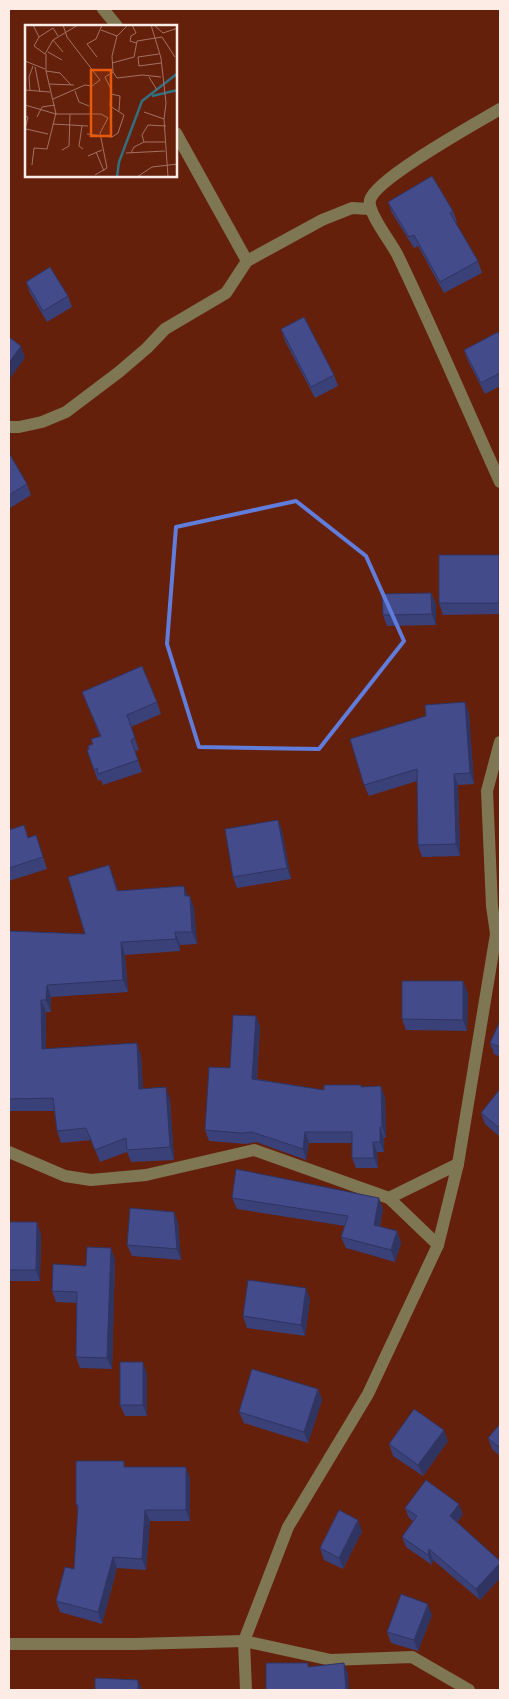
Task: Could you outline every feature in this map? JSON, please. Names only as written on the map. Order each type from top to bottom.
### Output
[{"type":"street","points":[[103,9],[116,25]]},
{"type":"street","points":[[500,109],[399,171],[375,190],[370,200],[370,209],[398,254],[500,482]]},
{"type":"street","points":[[178,137],[247,260]]},
{"type":"street","points":[[9,427],[42,422],[66,412],[147,348],[165,328],[226,293],[247,260],[322,220],[352,208],[370,209]]},
{"type":"street","points":[[246,1690],[244,1641],[288,1527],[368,1394],[438,1244],[458,1164],[498,936],[492,906],[488,791],[500,742]]},
{"type":"street","points":[[9,1152],[65,1176],[91,1180],[146,1175],[254,1150],[389,1198],[438,1244]]},
{"type":"street","points":[[389,1198],[458,1164]]},
{"type":"street","points":[[9,1644],[135,1644],[244,1641],[331,1660],[412,1657],[469,1690]]},
{"type":"highlighted area","points":[[296,501],[366,556],[404,641],[319,749],[199,747],[167,644],[176,527]]},
{"type":"building","points":[[432,176],[453,211],[450,213],[478,261],[440,282],[414,235],[409,237],[388,202]]},
{"type":"building","points":[[50,267],[68,296],[43,311],[26,282]]},
{"type":"building","points":[[304,317],[334,375],[311,387],[281,329]]},
{"type":"building","points":[[498,332],[500,337],[500,373],[481,383],[464,350]]},
{"type":"building","points":[[9,337],[21,346],[9,363]]},
{"type":"building","points":[[9,453],[27,484],[9,495]]},
{"type":"building","points":[[439,555],[499,555],[499,603],[439,603]]},
{"type":"building","points":[[431,593],[432,614],[383,615],[382,594]]},
{"type":"building","points":[[142,666],[157,702],[127,715],[135,738],[131,740],[138,760],[98,774],[97,768],[94,770],[87,750],[89,749],[88,746],[93,744],[91,739],[101,736],[82,692]]},
{"type":"building","points":[[465,702],[470,773],[454,774],[456,844],[418,845],[417,769],[364,785],[350,739],[426,716],[425,705]]},
{"type":"building","points":[[278,820],[287,868],[233,877],[225,829]]},
{"type":"building","points":[[24,825],[28,838],[36,835],[43,857],[9,868],[9,830]]},
{"type":"building","points":[[109,865],[117,891],[184,886],[185,896],[190,896],[192,932],[175,932],[176,939],[121,942],[123,980],[47,985],[46,1000],[41,1000],[42,1049],[137,1043],[139,1089],[166,1087],[170,1147],[127,1150],[126,1138],[95,1150],[86,1128],[57,1131],[53,1098],[9,1099],[9,931],[85,934],[68,877]]},
{"type":"building","points":[[402,981],[463,981],[463,1020],[402,1019]]},
{"type":"building","points":[[233,1015],[256,1016],[252,1079],[324,1090],[324,1085],[381,1086],[382,1127],[380,1127],[380,1142],[373,1142],[374,1158],[352,1158],[352,1132],[305,1132],[303,1149],[252,1132],[205,1130],[209,1067],[230,1068]]},
{"type":"building","points":[[500,1021],[500,1047],[490,1043]]},
{"type":"building","points":[[500,1089],[500,1125],[498,1127],[481,1113]]},
{"type":"building","points":[[236,1169],[379,1198],[374,1225],[397,1231],[391,1250],[341,1237],[348,1216],[232,1198]]},
{"type":"building","points":[[130,1208],[174,1212],[177,1249],[127,1245]]},
{"type":"building","points":[[9,1222],[37,1222],[36,1270],[9,1270]]},
{"type":"building","points":[[87,1247],[111,1248],[107,1358],[76,1357],[77,1292],[52,1291],[53,1264],[86,1266]]},
{"type":"building","points":[[248,1280],[306,1288],[301,1325],[243,1316]]},
{"type":"building","points":[[120,1362],[143,1362],[143,1405],[120,1405]]},
{"type":"building","points":[[252,1369],[318,1389],[304,1432],[239,1412]]},
{"type":"building","points":[[414,1409],[444,1430],[418,1465],[389,1444]]},
{"type":"building","points":[[500,1424],[500,1448],[488,1438]]},
{"type":"building","points":[[76,1461],[124,1461],[124,1467],[186,1467],[186,1510],[145,1510],[142,1559],[113,1557],[98,1612],[56,1601],[65,1567],[74,1569],[78,1505],[76,1505]]},
{"type":"building","points":[[426,1480],[459,1504],[450,1516],[500,1561],[476,1589],[429,1549],[428,1555],[402,1537],[417,1516],[405,1508]]},
{"type":"building","points":[[339,1510],[358,1520],[339,1558],[320,1548]]},
{"type":"building","points":[[401,1594],[428,1604],[414,1640],[387,1632]]},
{"type":"building","points":[[266,1663],[308,1663],[308,1667],[344,1663],[346,1690],[266,1690]]},
{"type":"building","points":[[95,1678],[138,1680],[138,1690],[95,1690]]}]
